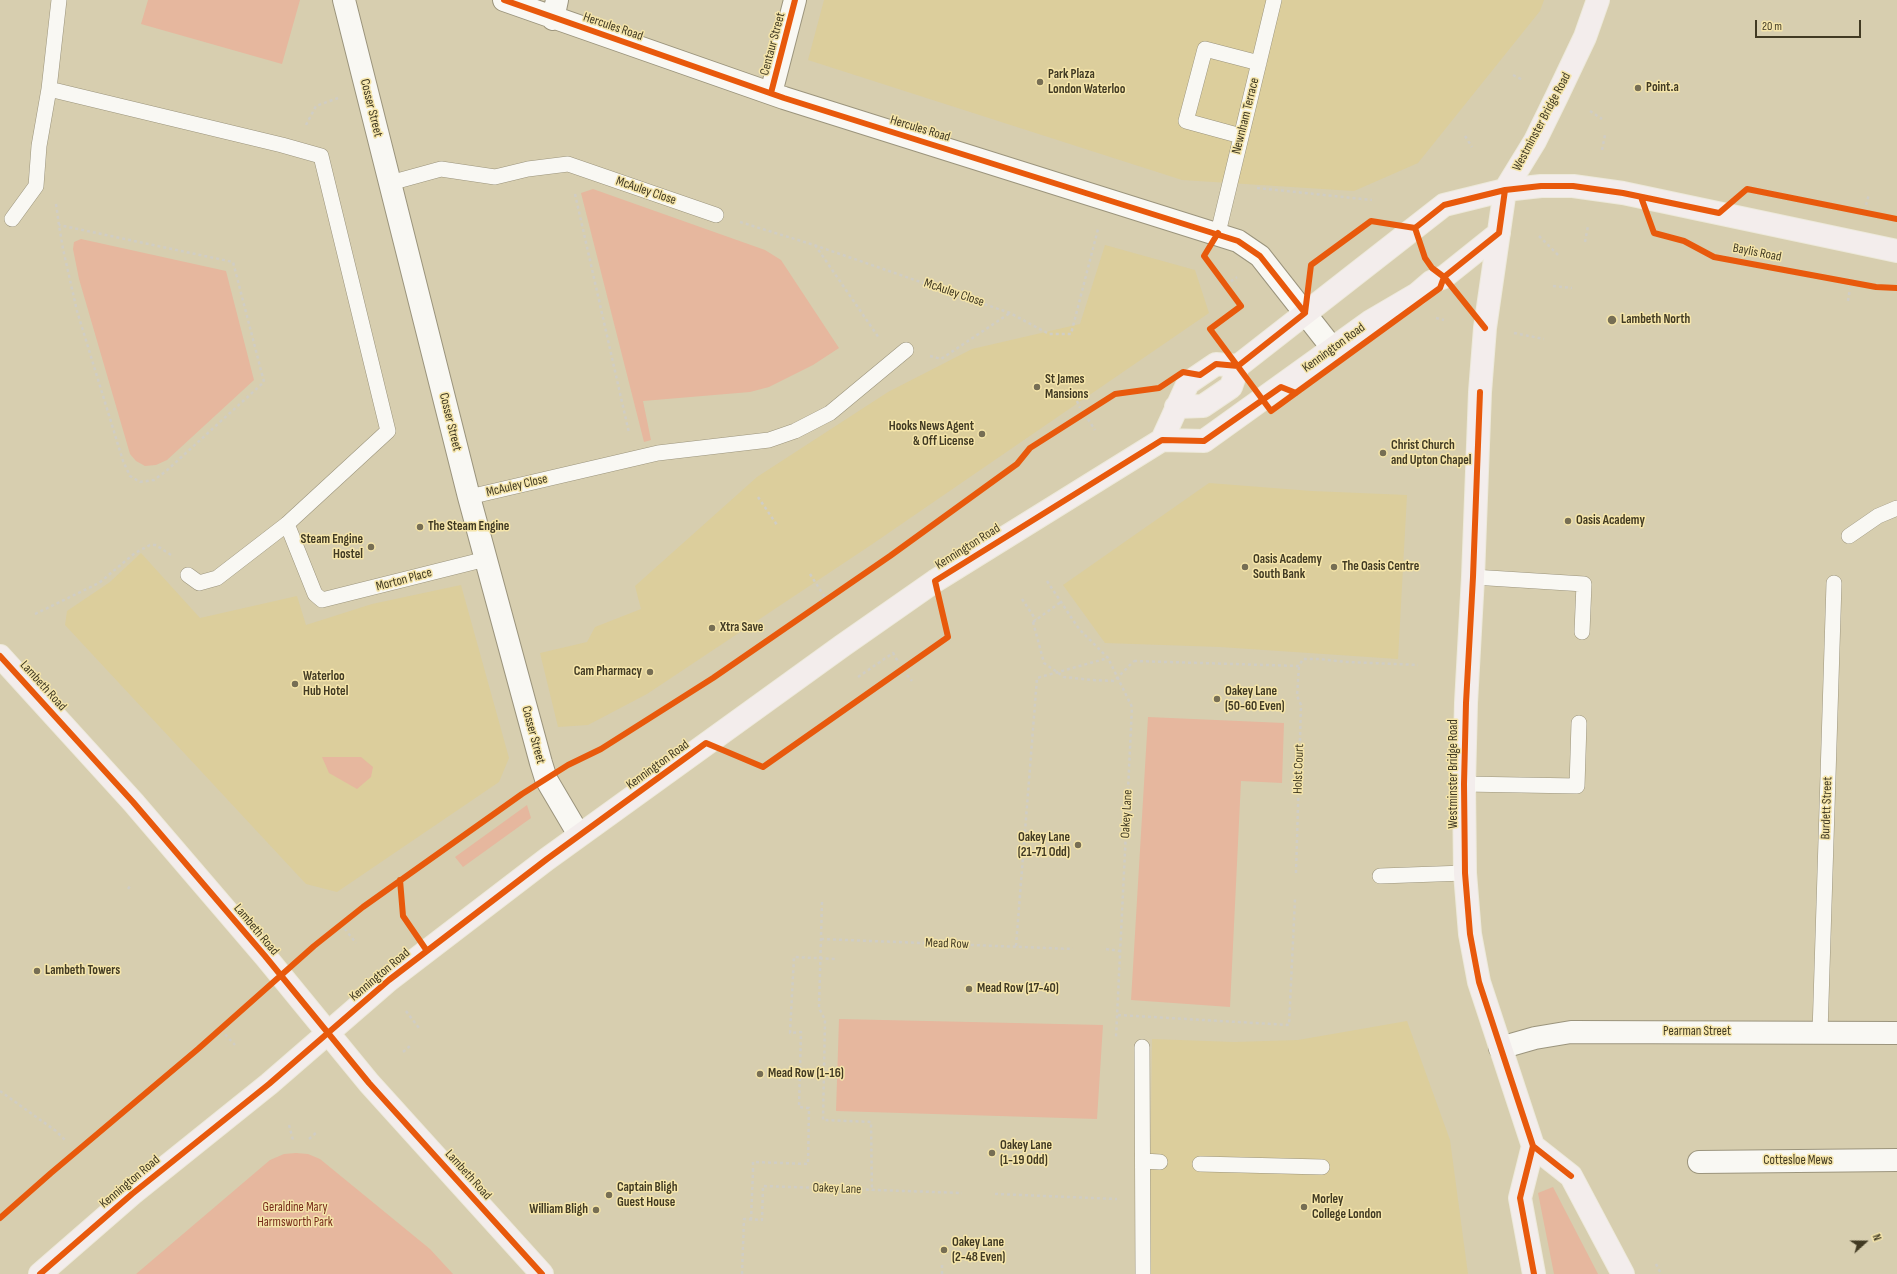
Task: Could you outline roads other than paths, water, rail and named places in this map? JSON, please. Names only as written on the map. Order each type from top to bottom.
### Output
[{"type":"main road","name":"Westminster Bridge Road","points":[[1533,1146],[1479,982],[1470,934],[1465,873],[1464,784],[1466,703],[1473,577],[1482,354],[1505,190],[1535,141],[1584,37],[1598,0]]},
{"type":"main road","points":[[1162,440],[1188,383],[1216,364],[1238,366],[1444,205],[1505,190],[1541,186],[1573,186],[1623,192],[1897,251]]},
{"type":"main road","name":"Kennington Road","points":[[40,1274],[132,1194],[269,1084],[389,980],[579,835],[935,581],[1162,440],[1204,441],[1371,322],[1417,294],[1431,282],[1444,276],[1499,233]]},
{"type":"main road","name":"Lambeth Road","points":[[0,656],[132,802],[329,1033],[369,1083],[542,1274]]},
{"type":"main road","points":[[1534,1274],[1520,1198],[1533,1146],[1571,1176],[1623,1274]]},
{"type":"street","name":"Cosser Street","points":[[344,0],[469,497],[546,779],[579,835]]},
{"type":"street","name":"Hercules Road","points":[[504,0],[555,9],[771,93],[1106,200],[1218,233],[1238,241],[1260,256],[1333,349]]},
{"type":"street","name":"Centaur Street","points":[[771,93],[795,0]]},
{"type":"street","name":"Pearman Street","points":[[1500,1048],[1535,1038],[1571,1032],[1897,1033]]},
{"type":"street","name":"Cottesloe Mews","points":[[1699,1162],[1897,1160]]},
{"type":"lane","points":[[12,219],[36,186],[39,146],[49,89],[60,0]]},
{"type":"lane","name":"Newnham Terrace","points":[[1218,233],[1274,0]]},
{"type":"lane","points":[[1241,136],[1186,121],[1205,49],[1259,63]]},
{"type":"lane","points":[[49,89],[267,141],[321,156],[388,432],[287,524],[217,578],[199,583],[188,575]]},
{"type":"lane","name":"McAuley Close","points":[[390,183],[441,169],[495,177],[528,169],[568,164],[716,215]]},
{"type":"lane","name":"McAuley Close","points":[[469,497],[635,458],[684,449],[769,440],[795,431],[830,413],[906,350]]},
{"type":"lane","points":[[1849,536],[1878,516],[1897,508]]},
{"type":"lane","name":"Morton Place","points":[[287,524],[315,594],[322,600],[486,559]]},
{"type":"lane","points":[[1473,577],[1584,584],[1582,632]]},
{"type":"lane","name":"Burdett Street","points":[[1820,1033],[1834,583]]},
{"type":"lane","points":[[1464,784],[1577,786],[1579,723]]},
{"type":"lane","points":[[1380,876],[1465,873]]},
{"type":"lane","points":[[1142,1047],[1143,1274]]},
{"type":"lane","points":[[1143,1161],[1160,1162]]},
{"type":"lane","points":[[1200,1164],[1322,1167]]},
{"type":"place","name":"Park Plaza London Waterloo","points":[[1040,82]]},
{"type":"place","name":"Point.a","points":[[1638,88]]},
{"type":"place","name":"Lambeth North","points":[[1612,320]]},
{"type":"place","name":"St James Mansions","points":[[1037,387]]},
{"type":"place","name":"Hooks News Agent & Off License","points":[[982,434]]},
{"type":"place","name":"Christ Church and Upton Chapel","points":[[1383,453]]},
{"type":"place","name":"Oasis Academy","points":[[1568,521]]},
{"type":"place","name":"The Steam Engine","points":[[420,527]]},
{"type":"place","name":"Steam Engine Hostel","points":[[371,547]]},
{"type":"place","name":"Oasis Academy South Bank","points":[[1245,567]]},
{"type":"place","name":"The Oasis Centre","points":[[1334,567]]},
{"type":"place","name":"Xtra Save","points":[[712,628]]},
{"type":"place","name":"Cam Pharmacy","points":[[650,672]]},
{"type":"place","name":"Waterloo Hub Hotel","points":[[295,684]]},
{"type":"place","name":"Oakey Lane (50-60 Even)","points":[[1217,699]]},
{"type":"place","name":"Oakey Lane (21-71 Odd)","points":[[1078,845]]},
{"type":"place","name":"Lambeth Towers","points":[[37,971]]},
{"type":"place","name":"Mead Row (17-40)","points":[[969,989]]},
{"type":"place","name":"Mead Row (1-16)","points":[[760,1074]]},
{"type":"place","name":"Oakey Lane (1-19 Odd)","points":[[992,1153]]},
{"type":"place","name":"Captain Bligh Guest House","points":[[609,1195]]},
{"type":"place","name":"Morley College London","points":[[1304,1207]]},
{"type":"place","name":"William Bligh","points":[[596,1210]]},
{"type":"place","name":"Oakey Lane (2-48 Even)","points":[[944,1250]]},
{"type":"park label","name":"Geraldine Mary Harmsworth Park","points":[[295,1216]]}]
